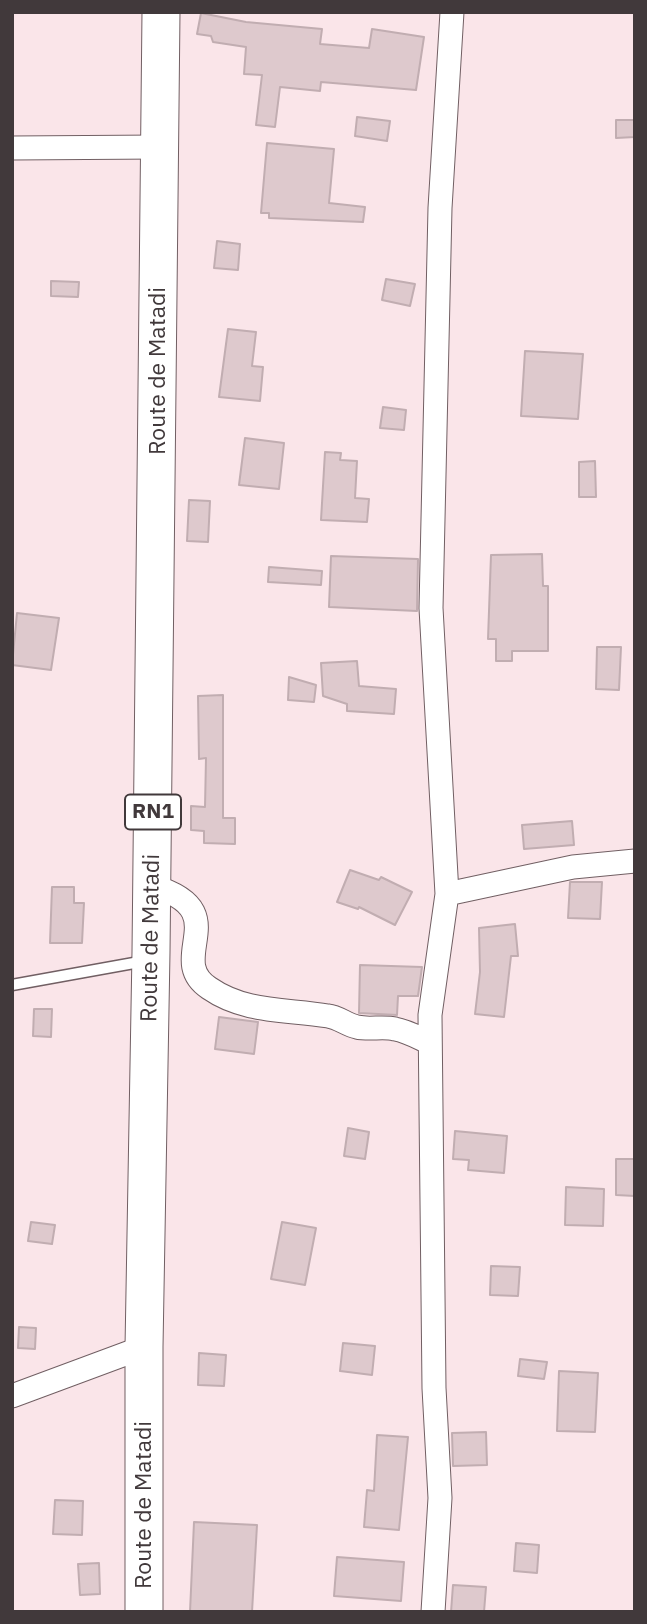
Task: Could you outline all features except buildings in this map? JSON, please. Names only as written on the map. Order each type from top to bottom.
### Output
[{"type":"highway","name":"Route de Matadi","points":[[145,1612],[144,1347],[152,886],[161,12]]},
{"type":"street","points":[[433,1612],[440,1498],[434,1388],[430,1015],[447,894],[431,608],[440,208],[452,12]]},
{"type":"street","points":[[12,148],[160,147]]},
{"type":"street","points":[[447,894],[573,867],[635,861]]},
{"type":"street","points":[[152,886],[172,891],[190,903],[197,921],[194,967],[198,979],[210,989],[247,1008],[331,1016],[358,1028],[397,1029],[430,1043]]},
{"type":"street","points":[[12,1396],[144,1347]]},
{"type":"lane","points":[[12,985],[151,960]]}]
